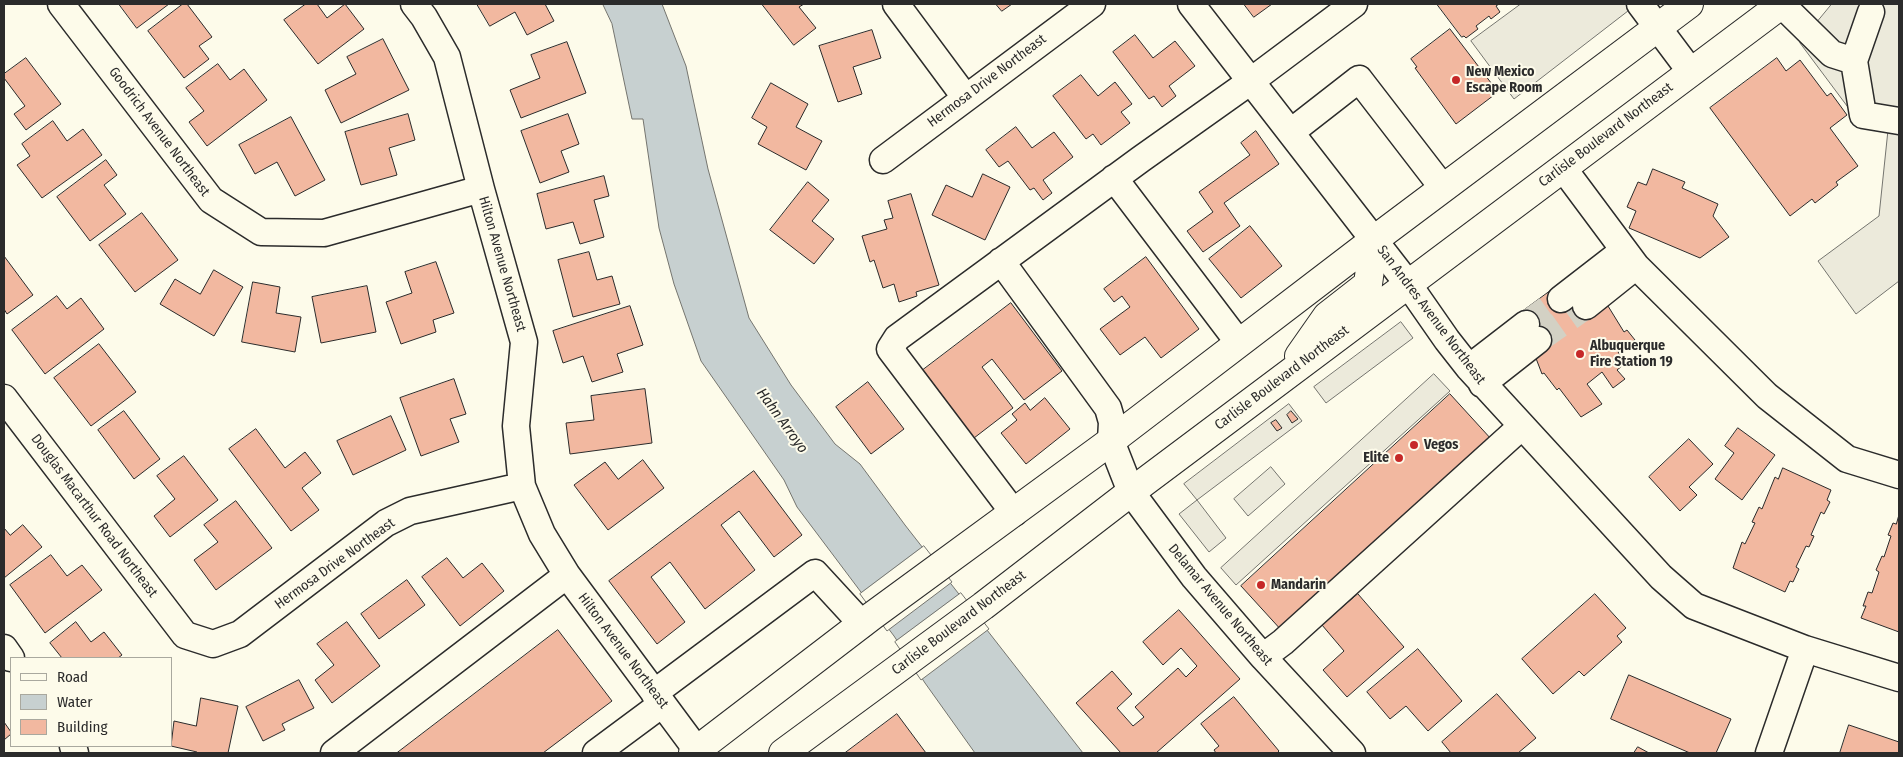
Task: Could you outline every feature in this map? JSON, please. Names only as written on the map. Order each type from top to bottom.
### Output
[{"type":"main road","points":[[696,752],[867,620],[1111,441],[1374,240],[1689,4]]},
{"type":"main road","name":"Carlisle Boulevard Northeast","points":[[783,753],[978,610],[1131,492],[1781,4]]},
{"type":"main road","points":[[1285,376],[1327,316],[1368,284],[1374,240]]},
{"type":"street","name":"Goodrich Avenue Northeast","points":[[61,4],[210,200],[261,232],[324,233],[481,189]]},
{"type":"street","name":"Hilton Avenue Northeast","points":[[414,4],[424,17],[447,57],[481,189],[524,342],[516,426],[522,486],[542,534],[567,576],[696,752]]},
{"type":"street","points":[[896,4],[965,97]]},
{"type":"street","name":"Hermosa Drive Northeast","points":[[883,160],[1092,4]]},
{"type":"street","name":"San Andres Avenue Northeast","points":[[1192,4],[1408,284],[1447,340],[1476,376],[1661,577],[1694,606],[1805,649],[1899,678]]},
{"type":"street","points":[[1014,513],[890,349],[896,338],[1114,178],[1251,81],[1354,4]]},
{"type":"street","points":[[1640,4],[1691,72]]},
{"type":"street","points":[[1781,4],[1832,54],[1854,61]]},
{"type":"street","points":[[1871,12],[1854,61],[1862,115],[1899,121]]},
{"type":"street","points":[[1291,132],[1359,79],[1443,188]]},
{"type":"street","points":[[1563,168],[1629,259],[1767,396],[1848,459],[1899,475]]},
{"type":"street","points":[[1114,178],[1239,343]]},
{"type":"street","points":[[1561,299],[1629,259]]},
{"type":"street","points":[[1586,306],[1629,259]]},
{"type":"street","name":"Delamar Avenue Northeast","points":[[1001,261],[1108,408],[1112,422],[1111,441],[1131,492],[1194,577],[1263,657],[1352,753]]},
{"type":"street","points":[[1476,376],[1532,332]]},
{"type":"street","name":"Douglas Macarthur Road Northeast","points":[[4,398],[185,635]]},
{"type":"street","points":[[1263,657],[1283,642],[1522,426]]},
{"type":"street","name":"Hermosa Drive Northeast","points":[[185,635],[212,644],[240,634],[386,522],[410,511],[522,486]]},
{"type":"street","points":[[596,753],[658,698],[815,573],[867,620]]},
{"type":"street","points":[[334,753],[567,576]]},
{"type":"street","points":[[1769,753],[1805,649]]},
{"type":"shaded area","points":[[1521,4],[1637,4],[1514,99],[1471,41]]},
{"type":"shaded area","points":[[1832,4],[1899,4],[1899,281],[1856,314],[1818,261],[1879,216],[1888,130],[1862,126],[1800,43]]},
{"type":"shaded area","points":[[1401,322],[1413,338],[1326,403],[1314,387]]},
{"type":"shaded area","points":[[1434,374],[1450,391],[1236,585],[1221,568]]},
{"type":"shaded area","points":[[1289,404],[1302,421],[1197,500],[1184,484]]},
{"type":"shaded area","points":[[1271,467],[1285,484],[1248,516],[1234,499]]},
{"type":"shaded area","points":[[1197,500],[1226,538],[1209,552],[1179,514]]},
{"type":"water","name":"Hahn Arroyo","points":[[603,4],[662,4],[686,66],[708,169],[749,318],[791,385],[835,444],[860,464],[905,525],[1083,753],[975,753],[894,636],[797,507],[784,480],[701,361],[674,284],[659,228],[643,119],[632,119],[612,24]]},
{"type":"pier","points":[[924,546],[952,582],[887,631],[860,594]]},
{"type":"pier","points":[[961,593],[989,629],[921,680],[895,642]]},
{"type":"building","points":[[119,4],[169,4],[137,28]]},
{"type":"building","points":[[183,4],[187,4],[212,37],[199,46],[209,59],[184,78],[148,31]]},
{"type":"building","points":[[306,4],[317,4],[327,18],[345,4],[364,29],[318,64],[284,20]]},
{"type":"building","points":[[477,4],[545,4],[554,21],[527,35],[515,12],[490,26]]},
{"type":"building","points":[[762,4],[804,4],[799,7],[816,28],[794,45]]},
{"type":"building","points":[[996,4],[1012,4],[1002,11]]},
{"type":"building","points":[[1244,4],[1272,4],[1254,17]]},
{"type":"building","points":[[1437,4],[1499,4],[1496,6],[1500,12],[1491,19],[1489,16],[1476,26],[1478,29],[1466,38],[1462,37]]},
{"type":"building","name":"New Mexico Escape Room","points":[[1450,29],[1498,92],[1456,124],[1415,68],[1417,67],[1411,59]]},
{"type":"building","points":[[872,30],[881,58],[853,67],[862,94],[838,102],[819,46]]},
{"type":"building","points":[[1135,35],[1153,58],[1175,41],[1195,66],[1169,86],[1176,96],[1162,107],[1154,96],[1149,99],[1113,52]]},
{"type":"building","points":[[383,39],[409,90],[341,123],[325,90],[356,74],[347,57]]},
{"type":"building","points":[[567,42],[586,93],[521,118],[510,90],[540,78],[531,55]]},
{"type":"building","points":[[26,58],[61,104],[26,130],[14,114],[25,106],[4,78],[4,74]]},
{"type":"building","points":[[1777,58],[1786,71],[1800,60],[1827,96],[1831,93],[1847,115],[1830,128],[1858,166],[1836,182],[1838,185],[1815,203],[1812,199],[1790,216],[1710,108]]},
{"type":"building","points":[[218,64],[230,80],[244,69],[267,100],[207,146],[189,122],[204,111],[186,88]]},
{"type":"building","points":[[1081,75],[1098,96],[1115,82],[1132,104],[1121,112],[1130,123],[1101,145],[1093,134],[1086,139],[1053,96]]},
{"type":"building","points":[[771,83],[808,104],[796,127],[822,141],[806,170],[758,144],[767,127],[752,118]]},
{"type":"building","points":[[408,114],[415,140],[389,148],[397,175],[361,185],[345,132]]},
{"type":"building","points":[[568,114],[579,144],[561,151],[569,172],[540,183],[521,131]]},
{"type":"building","points":[[291,117],[325,180],[295,196],[277,162],[255,174],[239,145]]},
{"type":"building","points":[[53,121],[67,141],[83,129],[102,155],[42,198],[17,165],[30,156],[22,144]]},
{"type":"building","points":[[1016,127],[1032,148],[1054,132],[1073,157],[1043,180],[1052,193],[1043,200],[1034,188],[1030,190],[1008,161],[999,167],[986,150]]},
{"type":"building","points":[[1256,131],[1279,164],[1224,203],[1240,226],[1203,252],[1187,231],[1213,212],[1199,192],[1250,155],[1241,143]]},
{"type":"building","points":[[106,160],[117,175],[104,185],[126,214],[90,241],[57,197]]},
{"type":"building","points":[[1653,169],[1685,182],[1682,188],[1718,204],[1713,216],[1729,237],[1700,258],[1629,228],[1636,211],[1627,207],[1638,182],[1646,185]]},
{"type":"building","points":[[983,174],[1010,187],[985,240],[932,215],[946,185],[972,197]]},
{"type":"building","points":[[604,176],[609,196],[594,200],[604,237],[580,244],[573,222],[546,229],[537,194]]},
{"type":"building","points":[[808,182],[829,200],[812,221],[834,239],[814,264],[770,230]]},
{"type":"building","points":[[911,194],[939,285],[916,292],[917,296],[899,302],[894,284],[883,288],[874,260],[870,262],[862,236],[887,229],[884,220],[893,218],[888,201]]},
{"type":"building","points":[[142,213],[178,260],[135,292],[99,245]]},
{"type":"building","points":[[1250,226],[1282,266],[1241,298],[1209,259]]},
{"type":"building","points":[[589,252],[597,280],[612,276],[620,304],[573,317],[558,260]]},
{"type":"building","points":[[4,256],[33,295],[7,314],[4,309]]},
{"type":"building","points":[[1146,257],[1199,329],[1161,358],[1145,337],[1120,355],[1100,329],[1130,307],[1122,296],[1114,302],[1104,289]]},
{"type":"building","points":[[436,262],[454,313],[433,320],[436,332],[401,344],[386,302],[412,293],[405,272]]},
{"type":"building","points":[[214,270],[243,287],[214,336],[160,304],[175,279],[200,294]]},
{"type":"building","points":[[253,282],[280,287],[276,313],[301,317],[295,352],[242,342]]},
{"type":"building","points":[[367,286],[376,332],[321,343],[312,297]]},
{"type":"building","points":[[1553,289],[1594,316],[1608,306],[1624,332],[1627,330],[1635,340],[1618,352],[1626,363],[1617,370],[1625,379],[1613,388],[1602,372],[1587,384],[1602,404],[1581,417],[1559,388],[1557,390],[1544,373],[1542,374],[1519,314]]},
{"type":"building","points":[[57,296],[67,309],[81,298],[104,329],[45,374],[12,330]]},
{"type":"building","points":[[1011,303],[1062,371],[1024,400],[992,359],[982,367],[1013,408],[974,438],[923,370]]},
{"type":"building","points":[[630,306],[643,345],[617,354],[623,372],[592,382],[583,356],[563,363],[553,331]]},
{"type":"building","points":[[99,344],[136,392],[91,426],[54,378]]},
{"type":"building","points":[[454,379],[466,414],[450,419],[459,442],[421,456],[400,398]]},
{"type":"building","points":[[868,382],[904,429],[871,454],[836,407]]},
{"type":"building","points":[[645,389],[652,443],[570,454],[566,423],[594,420],[591,396]]},
{"type":"building","points":[[1450,394],[1492,440],[1283,632],[1241,586]]},
{"type":"building","points":[[1045,398],[1070,429],[1026,464],[1001,433],[1017,420],[1012,414],[1025,403],[1030,410]]},
{"type":"building","points":[[124,411],[160,459],[134,479],[98,430]]},
{"type":"building","points":[[1291,411],[1298,419],[1292,423],[1287,415]]},
{"type":"building","points":[[391,416],[406,450],[353,475],[337,441]]},
{"type":"building","points":[[1276,420],[1282,428],[1277,431],[1271,423]]},
{"type":"building","points":[[1738,428],[1775,455],[1742,500],[1715,479],[1734,453],[1725,446]]},
{"type":"building","points":[[256,429],[285,468],[305,452],[321,473],[302,488],[319,510],[291,531],[229,449]]},
{"type":"building","points":[[1689,439],[1713,464],[1689,487],[1697,495],[1680,511],[1649,477]]},
{"type":"building","points":[[184,456],[218,500],[170,537],[154,516],[175,499],[157,476]]},
{"type":"building","points":[[643,460],[664,488],[608,530],[574,485],[605,462],[618,479]]},
{"type":"building","points":[[1783,468],[1831,490],[1827,500],[1830,502],[1824,514],[1821,512],[1811,535],[1814,536],[1809,547],[1806,546],[1796,567],[1799,569],[1793,582],[1790,581],[1785,592],[1733,568],[1742,542],[1745,544],[1755,523],[1752,522],[1759,507],[1762,509],[1775,477],[1778,479]]},
{"type":"building","points":[[754,471],[802,535],[774,557],[739,511],[721,525],[755,570],[705,609],[670,562],[651,577],[685,622],[657,644],[609,581]]},
{"type":"building","points":[[236,501],[272,548],[216,590],[194,560],[218,542],[204,525]]},
{"type":"building","points":[[1899,515],[1899,632],[1861,618],[1866,606],[1863,606],[1868,592],[1872,593],[1879,572],[1876,570],[1882,556],[1884,557],[1891,536],[1888,535],[1893,523],[1896,524]]},
{"type":"building","points":[[23,525],[42,547],[4,578],[4,528],[10,535]]},
{"type":"building","points":[[51,555],[67,576],[82,565],[102,590],[45,633],[10,585]]},
{"type":"building","points":[[447,558],[463,578],[482,563],[504,591],[460,626],[422,577]]},
{"type":"building","points":[[407,580],[425,605],[379,639],[361,614]]},
{"type":"building","points":[[1358,594],[1404,647],[1347,697],[1323,670],[1344,651],[1322,625]]},
{"type":"building","points":[[1595,594],[1626,628],[1617,636],[1622,642],[1584,676],[1579,671],[1553,694],[1522,659]]},
{"type":"building","points":[[1179,610],[1240,679],[1156,753],[1121,753],[1076,703],[1112,671],[1132,694],[1117,708],[1133,726],[1144,717],[1135,707],[1178,668],[1186,677],[1197,666],[1181,648],[1163,665],[1143,642]]},
{"type":"building","points":[[76,622],[91,642],[104,632],[122,655],[119,657],[61,657],[50,643]]},
{"type":"building","points":[[347,622],[380,666],[332,703],[315,680],[334,665],[317,644]]},
{"type":"building","points":[[558,630],[612,701],[543,753],[397,753]]},
{"type":"building","points":[[1418,649],[1462,701],[1428,731],[1406,706],[1390,719],[1367,692]]},
{"type":"building","points":[[1629,675],[1731,719],[1716,753],[1690,753],[1611,719]]},
{"type":"building","points":[[299,680],[314,708],[282,724],[285,730],[263,741],[246,707]]},
{"type":"building","points":[[1497,694],[1536,738],[1518,753],[1451,753],[1442,742]]},
{"type":"building","points":[[1234,697],[1279,751],[1277,753],[1216,753],[1214,750],[1219,746],[1201,724]]},
{"type":"building","points":[[201,698],[238,706],[228,753],[197,753],[172,746],[174,721],[196,726]]},
{"type":"building","points":[[897,714],[926,753],[845,753]]},
{"type":"building","points":[[4,722],[10,731],[10,735],[4,740]]},
{"type":"building","points":[[1849,725],[1899,742],[1899,753],[1840,753]]},
{"type":"building","points":[[1638,747],[1649,753],[1634,753]]},
{"type":"tunnel","points":[[1526,324],[1561,299]]},
{"type":"tunnel","points":[[1538,340],[1586,306]]},
{"type":"place","name":"New Mexico Escape Room","points":[[1456,80]]},
{"type":"place","name":"Albuquerque Fire Station 19","points":[[1580,354]]},
{"type":"place","name":"Vegos","points":[[1414,445]]},
{"type":"place","name":"Elite","points":[[1399,458]]},
{"type":"place","name":"Mandarin","points":[[1261,585]]}]
